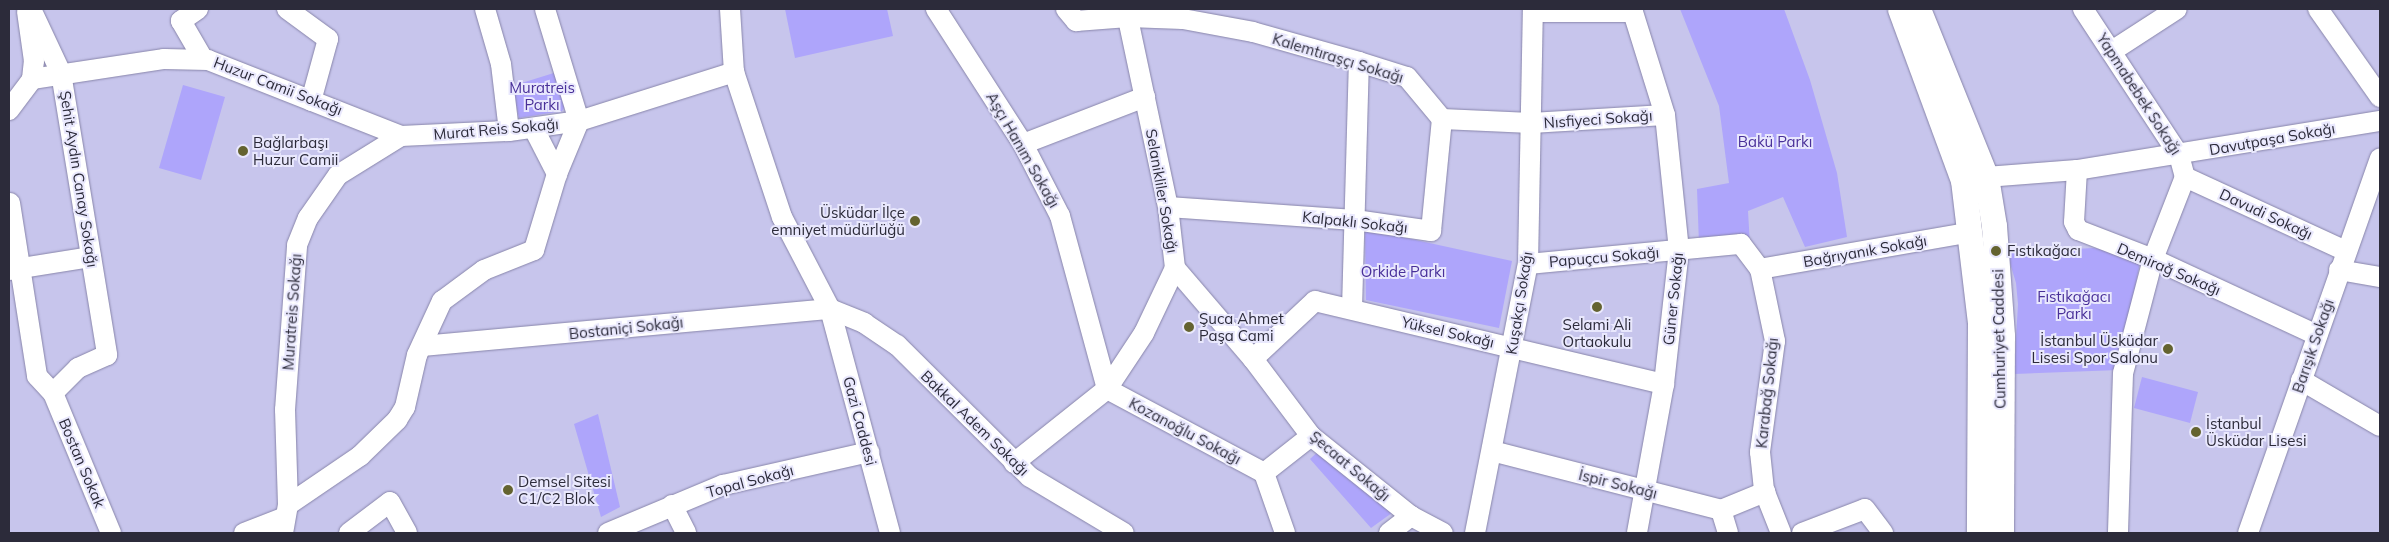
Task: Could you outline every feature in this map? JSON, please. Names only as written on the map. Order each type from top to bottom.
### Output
[{"type":"main road","name":"Cumhuriyet Caddesi","points":[[1900,9],[1963,180],[1971,232],[1980,322],[1979,533]]},
{"type":"main road","name":"Cumhuriyet Caddesi","points":[[1918,9],[1986,177],[1999,274],[2002,336],[2001,533]]},
{"type":"street","points":[[9,110],[32,79],[34,60],[26,9]]},
{"type":"street","name":"Şehit Aydın Canay Sokağı","points":[[31,9],[62,73],[107,355],[78,368],[53,394]]},
{"type":"street","points":[[198,9],[181,21],[203,59]]},
{"type":"street","points":[[287,9],[328,39],[311,101]]},
{"type":"street","points":[[485,9],[501,64],[509,131]]},
{"type":"street","points":[[244,533],[285,519],[360,456],[397,420],[405,407],[417,355],[442,301],[484,270],[534,250],[557,174],[579,121],[545,9]]},
{"type":"street","name":"Gazi Caddesi","points":[[730,9],[734,72],[782,217],[830,309],[890,533]]},
{"type":"street","name":"Aşçı Hanım Sokağı","points":[[936,9],[1024,144],[1060,216],[1107,389]]},
{"type":"street","name":"Kalemtıraşçı Sokağı","points":[[1066,9],[1076,21],[1127,13],[1253,32],[1359,62],[1407,77],[1442,120]]},
{"type":"street","name":"Yapmabebek Sokağı","points":[[2083,9],[2180,154],[2185,177]]},
{"type":"street","points":[[2112,51],[2177,9]]},
{"type":"street","points":[[2318,9],[2380,97]]},
{"type":"street","points":[[1533,10],[1632,10]]},
{"type":"street","name":"Kuşakçı Sokağı","points":[[1475,533],[1528,264],[1533,10]]},
{"type":"street","name":"Güner Sokağı","points":[[1632,10],[1665,115],[1679,250],[1664,384],[1646,492],[1637,533]]},
{"type":"street","name":"Selanikliler Sokağı","points":[[1014,463],[1107,389],[1144,333],[1175,268],[1168,207],[1127,13]]},
{"type":"street","name":"Huzur Camii Sokağı","points":[[32,79],[164,59],[203,59],[401,136]]},
{"type":"street","points":[[1352,309],[1359,62]]},
{"type":"street","name":"Murat Reis Sokağı","points":[[401,136],[534,129],[579,121],[734,72]]},
{"type":"street","points":[[1024,144],[1145,97]]},
{"type":"street","name":"Nısfiyeci Sokağı","points":[[1531,123],[1665,115]]},
{"type":"street","points":[[1442,120],[1531,123]]},
{"type":"street","name":"Kalpaklı Sokağı","points":[[1168,207],[1355,220],[1431,231],[1442,120]]},
{"type":"street","name":"Davutpaşa Sokağı","points":[[1986,177],[2077,170],[2380,121]]},
{"type":"street","points":[[534,129],[557,174]]},
{"type":"street","name":"Muratreis Sokağı","points":[[285,519],[285,410],[297,245],[308,218],[338,175],[401,136]]},
{"type":"street","name":"Barışık Sokağı","points":[[2248,533],[2339,270],[2380,159]]},
{"type":"street","name":"Demirağ Sokağı","points":[[2077,170],[2074,222],[2078,230],[2153,259],[2317,334]]},
{"type":"street","points":[[2118,533],[2123,374],[2153,259],[2185,177]]},
{"type":"street","name":"Davudi Sokağı","points":[[2185,177],[2346,251]]},
{"type":"street","name":"Bostan Sokak","points":[[10,203],[14,269],[37,376],[53,394],[111,533]]},
{"type":"street","name":"Bağrıyanık Sokağı","points":[[1760,269],[1971,232]]},
{"type":"street","name":"Karabağ Sokağı","points":[[1679,250],[1741,244],[1760,269],[1775,341],[1760,452],[1765,492],[1782,533]]},
{"type":"street","name":"Papuçcu Sokağı","points":[[1528,264],[1679,250]]},
{"type":"street","points":[[14,269],[91,257]]},
{"type":"street","name":"Şecaat Sokağı","points":[[1175,268],[1253,359],[1311,436],[1411,516],[1443,533]]},
{"type":"street","points":[[2339,270],[2380,277]]},
{"type":"street","name":"Yüksel Sokağı","points":[[1253,359],[1315,301],[1664,384]]},
{"type":"street","name":"Bostaniçi Sokağı","points":[[422,346],[830,309]]},
{"type":"street","name":"Bakkal Adem Sokağı","points":[[830,309],[864,322],[897,345],[1030,477],[1124,533]]},
{"type":"street","points":[[2301,380],[2380,426]]},
{"type":"street","name":"Kozanoğlu Sokağı","points":[[1107,389],[1264,473]]},
{"type":"street","points":[[1285,533],[1264,473],[1311,436]]},
{"type":"street","name":"İspir Sokağı","points":[[1492,451],[1721,510]]},
{"type":"street","name":"Topal Sokağı","points":[[608,533],[723,485],[868,452]]},
{"type":"street","points":[[1728,533],[1721,510],[1765,492]]},
{"type":"street","points":[[348,533],[390,502],[407,533]]},
{"type":"street","points":[[672,505],[686,533]]},
{"type":"street","points":[[1802,533],[1865,509],[1883,533]]},
{"type":"street","points":[[1389,533],[1411,516]]},
{"type":"green space","points":[[785,9],[887,9],[893,36],[795,58]]},
{"type":"green space","name":"Bakü Parkı","points":[[1680,9],[1784,9],[1810,80],[1837,173],[1847,237],[1805,247],[1783,197],[1748,211],[1750,245],[1699,244],[1697,189],[1729,183],[1719,106]]},
{"type":"green space","name":"Muratreis Parkı","points":[[557,72],[566,105],[562,111],[519,118],[512,86]]},
{"type":"green space","points":[[183,85],[225,97],[201,180],[159,168]]},
{"type":"green space","name":"Orkide Parkı","points":[[1365,229],[1512,261],[1499,328],[1366,300]]},
{"type":"green space","name":"Fıstıkağacı Parkı","points":[[2093,248],[2141,257],[2119,370],[2014,374],[2018,304],[2016,283],[2007,253]]},
{"type":"green space","points":[[2142,377],[2198,392],[2190,423],[2134,408]]},
{"type":"green space","points":[[598,414],[620,507],[601,517],[574,424]]},
{"type":"green space","points":[[1321,449],[1396,510],[1371,528],[1310,459]]},
{"type":"place","name":"Bağlarbaşı Huzur Camii","points":[[243,151]]},
{"type":"place","name":"Üsküdar İlçe emniyet müdürlüğü","points":[[915,221]]},
{"type":"place","name":"Fıstıkağacı","points":[[1996,251]]},
{"type":"place","name":"Selami Ali Ortaokulu","points":[[1597,307]]},
{"type":"place","name":"Şuca Ahmet Paşa Cami","points":[[1189,327]]},
{"type":"place","name":"İstanbul Üsküdar Lisesi Spor Salonu","points":[[2168,349]]},
{"type":"place","name":"İstanbul Üsküdar Lisesi","points":[[2196,432]]},
{"type":"place","name":"Demsel Sitesi C1/C2 Blok","points":[[508,490]]}]
